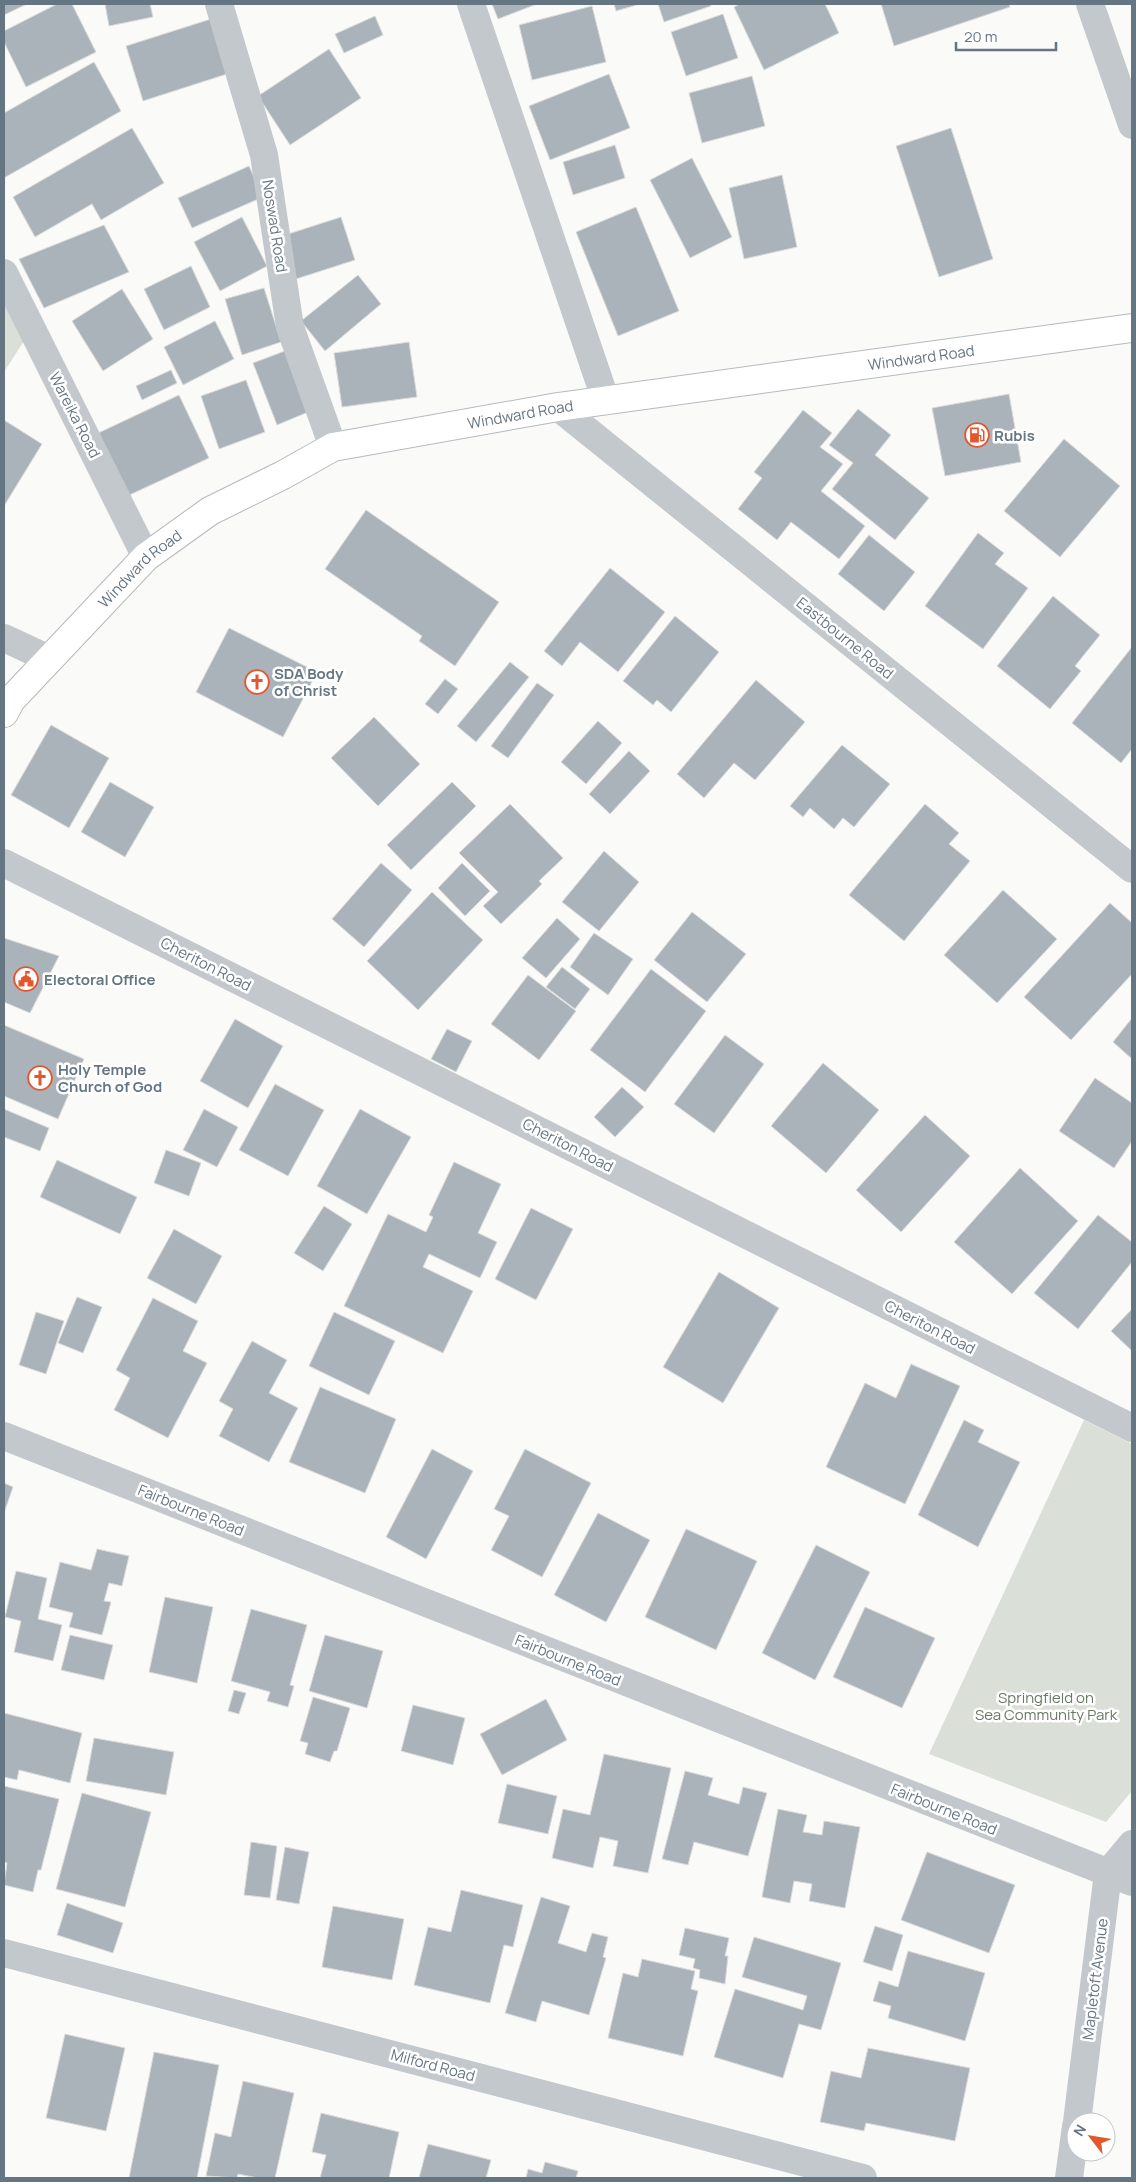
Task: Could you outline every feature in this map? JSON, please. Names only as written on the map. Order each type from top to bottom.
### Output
[{"type":"main road","name":"Windward Road","points":[[4,713],[11,700],[146,556],[210,511],[284,475],[333,447],[558,407],[1132,328]]},
{"type":"street","name":"Noswad Road","points":[[219,4],[264,155],[290,327],[333,447]]},
{"type":"street","points":[[471,4],[606,400]]},
{"type":"street","points":[[1090,4],[1132,125]]},
{"type":"street","name":"Wareika Road","points":[[4,273],[146,556]]},
{"type":"street","name":"Eastbourne Road","points":[[558,407],[1132,869]]},
{"type":"street","points":[[4,638],[50,659]]},
{"type":"street","name":"Cheriton Road","points":[[4,863],[1132,1428]]},
{"type":"street","name":"Fairbourne Road","points":[[4,1436],[1120,1878]]},
{"type":"street","points":[[1120,1878],[1132,1844]]},
{"type":"street","name":"Mapletoft Avenue","points":[[1078,2112],[1120,1878]]},
{"type":"street","name":"Milford Road","points":[[4,1953],[862,2178]]},
{"type":"street","points":[[1069,2178],[1071,2162]]},
{"type":"green space","points":[[4,277],[31,330],[4,372]]},
{"type":"green space","name":"Springfield on Sea Community Park","points":[[1084,1420],[1132,1444],[1132,1791],[1106,1822],[929,1754]]},
{"type":"building","points":[[4,4],[27,4],[4,15]]},
{"type":"building","points":[[57,4],[72,4],[96,52],[26,87],[4,42],[4,31]]},
{"type":"building","points":[[105,4],[150,4],[153,17],[109,26]]},
{"type":"building","points":[[492,4],[537,4],[498,19]]},
{"type":"building","points":[[614,4],[640,4],[616,11]]},
{"type":"building","points":[[658,4],[710,4],[711,6],[664,22]]},
{"type":"building","points":[[740,4],[825,4],[839,33],[764,70],[734,7]]},
{"type":"building","points":[[881,4],[1009,4],[1010,7],[894,46]]},
{"type":"building","points":[[592,6],[606,62],[532,80],[519,25]]},
{"type":"building","points":[[723,14],[738,58],[686,76],[671,32]]},
{"type":"building","points":[[375,16],[383,35],[344,53],[335,34]]},
{"type":"building","points":[[214,18],[230,73],[143,101],[126,46]]},
{"type":"building","points":[[329,49],[361,98],[290,145],[258,96]]},
{"type":"building","points":[[94,62],[121,111],[4,178],[4,113]]},
{"type":"building","points":[[609,74],[630,128],[550,160],[529,106]]},
{"type":"building","points":[[752,76],[765,126],[702,143],[689,93]]},
{"type":"building","points":[[132,128],[164,183],[101,220],[92,204],[35,237],[13,197]]},
{"type":"building","points":[[951,128],[993,259],[939,277],[896,146]]},
{"type":"building","points":[[615,145],[625,178],[573,195],[563,162]]},
{"type":"building","points":[[692,158],[732,237],[690,258],[650,180]]},
{"type":"building","points":[[249,166],[263,197],[192,228],[178,198]]},
{"type":"building","points":[[782,175],[797,247],[744,259],[729,188]]},
{"type":"building","points":[[636,207],[679,311],[618,336],[576,232]]},
{"type":"building","points":[[242,217],[267,266],[220,291],[194,242]]},
{"type":"building","points":[[341,217],[355,260],[296,279],[282,236]]},
{"type":"building","points":[[104,225],[129,272],[44,308],[19,259]]},
{"type":"building","points":[[191,266],[210,307],[164,330],[144,289]]},
{"type":"building","points":[[358,275],[381,304],[325,351],[301,321]]},
{"type":"building","points":[[264,288],[281,342],[242,355],[225,299]]},
{"type":"building","points":[[122,289],[153,339],[103,371],[72,321]]},
{"type":"building","points":[[215,321],[234,359],[183,385],[164,347]]},
{"type":"building","points":[[409,342],[417,397],[342,407],[334,353]]},
{"type":"building","points":[[290,349],[313,410],[277,425],[253,363]]},
{"type":"building","points":[[171,370],[177,383],[142,400],[136,386]]},
{"type":"building","points":[[246,380],[265,432],[219,449],[201,396]]},
{"type":"building","name":"Rubis","points":[[1009,394],[1021,462],[945,476],[932,408]]},
{"type":"building","points":[[179,395],[209,458],[123,498],[94,435]]},
{"type":"building","points":[[858,409],[891,435],[875,455],[929,498],[895,540],[832,489],[853,463],[829,445]]},
{"type":"building","points":[[803,410],[832,433],[820,447],[843,464],[821,491],[865,526],[839,559],[791,522],[777,540],[738,509],[762,478],[754,472]]},
{"type":"building","points":[[4,420],[42,444],[4,506]]},
{"type":"building","points":[[1064,439],[1120,486],[1060,557],[1004,511]]},
{"type":"building","points":[[366,510],[499,602],[455,666],[419,641],[422,636],[325,569]]},
{"type":"building","points":[[978,533],[1004,553],[995,564],[1028,588],[983,649],[925,606]]},
{"type":"building","points":[[869,535],[915,572],[884,611],[838,574]]},
{"type":"building","points":[[610,568],[665,612],[618,672],[580,642],[562,666],[544,651]]},
{"type":"building","points":[[1053,596],[1100,635],[1075,666],[1081,671],[1050,709],[997,666]]},
{"type":"building","points":[[675,616],[719,652],[671,712],[657,700],[653,705],[623,681]]},
{"type":"building","name":"SDA Body of Christ","points":[[229,628],[317,672],[283,737],[196,692]]},
{"type":"building","points":[[1132,647],[1132,749],[1121,763],[1072,723]]},
{"type":"building","points":[[510,662],[529,677],[476,742],[457,726]]},
{"type":"building","points":[[445,679],[458,689],[438,714],[425,704]]},
{"type":"building","points":[[756,680],[805,722],[755,780],[734,763],[704,798],[677,774]]},
{"type":"building","points":[[537,683],[554,695],[508,758],[491,746]]},
{"type":"building","points":[[374,717],[420,764],[378,806],[331,758]]},
{"type":"building","points":[[598,721],[622,743],[586,784],[561,762]]},
{"type":"building","points":[[51,725],[109,758],[69,828],[11,795]]},
{"type":"building","points":[[842,745],[890,784],[854,827],[843,818],[834,829],[810,808],[803,817],[790,806]]},
{"type":"building","points":[[629,751],[650,771],[610,814],[589,794]]},
{"type":"building","points":[[110,782],[154,807],[125,857],[81,832]]},
{"type":"building","points":[[452,782],[476,806],[411,870],[387,845]]},
{"type":"building","points":[[510,804],[563,858],[539,881],[542,884],[501,924],[483,906],[498,892],[459,853]]},
{"type":"building","points":[[925,804],[959,833],[949,844],[970,861],[904,941],[849,895]]},
{"type":"building","points":[[604,851],[639,882],[599,931],[562,902]]},
{"type":"building","points":[[381,863],[412,890],[364,947],[332,919]]},
{"type":"building","points":[[462,863],[490,891],[465,916],[438,888]]},
{"type":"building","points":[[1003,890],[1057,939],[997,1003],[944,955]]},
{"type":"building","points":[[432,892],[483,940],[418,1010],[367,961]]},
{"type":"building","points":[[1110,903],[1132,923],[1132,974],[1071,1040],[1024,997]]},
{"type":"building","points":[[692,912],[746,954],[707,1002],[654,960]]},
{"type":"building","points":[[557,918],[580,939],[546,978],[522,958]]},
{"type":"building","points":[[594,933],[633,959],[608,995],[570,967]]},
{"type":"building","name":"Electoral Office","points":[[4,938],[59,956],[30,1013],[4,1002]]},
{"type":"building","points":[[562,967],[590,989],[575,1009],[546,987]]},
{"type":"building","points":[[651,969],[706,1011],[645,1092],[590,1050]]},
{"type":"building","points":[[528,975],[576,1011],[539,1060],[491,1024]]},
{"type":"building","points":[[1132,1018],[1132,1059],[1113,1042]]},
{"type":"building","points":[[235,1019],[283,1046],[248,1108],[200,1081]]},
{"type":"building","name":"Holy Temple Church of God","points":[[4,1025],[84,1059],[58,1119],[4,1096]]},
{"type":"building","points":[[447,1029],[472,1041],[456,1072],[431,1059]]},
{"type":"building","points":[[725,1035],[764,1064],[714,1133],[674,1104]]},
{"type":"building","points":[[823,1063],[879,1110],[826,1173],[771,1126]]},
{"type":"building","points":[[1095,1078],[1132,1103],[1132,1141],[1114,1168],[1059,1131]]},
{"type":"building","points":[[275,1084],[324,1110],[288,1176],[239,1150]]},
{"type":"building","points":[[622,1087],[644,1107],[615,1137],[594,1117]]},
{"type":"building","points":[[4,1109],[49,1128],[40,1151],[4,1137]]},
{"type":"building","points":[[204,1109],[238,1127],[217,1167],[183,1150]]},
{"type":"building","points":[[360,1109],[411,1137],[367,1214],[317,1186]]},
{"type":"building","points":[[925,1115],[970,1156],[901,1232],[856,1190]]},
{"type":"building","points":[[166,1150],[201,1163],[189,1196],[154,1183]]},
{"type":"building","points":[[57,1160],[137,1197],[120,1234],[40,1197]]},
{"type":"building","points":[[454,1162],[501,1184],[478,1233],[497,1242],[480,1278],[429,1254],[423,1267],[473,1291],[443,1353],[344,1306],[388,1214],[426,1232],[433,1217],[429,1215]]},
{"type":"building","points":[[1020,1168],[1078,1221],[1012,1294],[954,1242]]},
{"type":"building","points":[[324,1206],[352,1224],[323,1271],[294,1253]]},
{"type":"building","points":[[531,1208],[573,1229],[536,1300],[495,1279]]},
{"type":"building","points":[[1098,1215],[1132,1242],[1132,1262],[1078,1329],[1034,1293]]},
{"type":"building","points":[[174,1229],[222,1256],[196,1304],[147,1278]]},
{"type":"building","points":[[719,1272],[779,1308],[723,1403],[663,1367]]},
{"type":"building","points":[[77,1297],[102,1307],[83,1353],[58,1343]]},
{"type":"building","points":[[153,1298],[198,1321],[183,1351],[207,1363],[168,1438],[114,1410],[130,1378],[116,1370]]},
{"type":"building","points":[[1132,1309],[1132,1351],[1111,1331]]},
{"type":"building","points":[[36,1312],[64,1321],[46,1374],[19,1365]]},
{"type":"building","points":[[334,1312],[395,1341],[369,1395],[309,1366]]},
{"type":"building","points":[[252,1341],[287,1360],[269,1393],[298,1408],[269,1462],[219,1436],[233,1409],[219,1401]]},
{"type":"building","points":[[911,1364],[960,1386],[905,1504],[826,1467],[865,1383],[896,1398]]},
{"type":"building","points":[[320,1387],[396,1419],[365,1493],[289,1462]]},
{"type":"building","points":[[964,1420],[984,1430],[978,1442],[1020,1462],[978,1547],[918,1515]]},
{"type":"building","points":[[432,1449],[473,1471],[426,1559],[386,1537]]},
{"type":"building","points":[[525,1449],[591,1483],[542,1577],[491,1550],[509,1516],[494,1509]]},
{"type":"building","points":[[4,1483],[13,1487],[4,1513]]},
{"type":"building","points":[[598,1513],[650,1540],[606,1622],[554,1595]]},
{"type":"building","points":[[686,1529],[757,1561],[716,1650],[645,1617]]},
{"type":"building","points":[[816,1545],[870,1572],[815,1680],[762,1653]]},
{"type":"building","points":[[97,1549],[129,1556],[122,1586],[109,1583],[104,1601],[111,1602],[102,1635],[69,1627],[73,1613],[49,1607],[60,1562],[91,1570]]},
{"type":"building","points":[[16,1571],[47,1578],[38,1619],[62,1625],[53,1661],[14,1652],[21,1621],[5,1617]]},
{"type":"building","points":[[165,1597],[213,1607],[197,1683],[149,1672]]},
{"type":"building","points":[[865,1607],[935,1638],[902,1708],[833,1677]]},
{"type":"building","points":[[251,1609],[307,1625],[290,1685],[294,1686],[288,1707],[267,1701],[270,1692],[231,1681]]},
{"type":"building","points":[[70,1635],[113,1645],[104,1680],[61,1670]]},
{"type":"building","points":[[325,1635],[383,1651],[367,1708],[309,1691]]},
{"type":"building","points":[[234,1690],[246,1693],[239,1714],[228,1711]]},
{"type":"building","points":[[313,1697],[350,1708],[337,1751],[334,1751],[330,1762],[305,1754],[308,1743],[300,1741]]},
{"type":"building","points":[[546,1699],[567,1740],[502,1775],[480,1734]]},
{"type":"building","points":[[413,1705],[465,1718],[453,1765],[401,1751]]},
{"type":"building","points":[[4,1713],[82,1733],[70,1783],[19,1770],[17,1780],[4,1777]]},
{"type":"building","points":[[94,1738],[174,1752],[166,1795],[86,1781]]},
{"type":"building","points":[[604,1754],[671,1768],[648,1873],[613,1866],[618,1841],[600,1837],[593,1868],[552,1858],[563,1809],[590,1815]]},
{"type":"building","points":[[685,1771],[713,1778],[708,1795],[739,1804],[743,1787],[767,1793],[748,1856],[694,1842],[688,1865],[662,1859]]},
{"type":"building","points":[[507,1784],[557,1796],[548,1834],[498,1823]]},
{"type":"building","points":[[4,1786],[59,1799],[41,1870],[38,1870],[33,1892],[4,1885],[7,1863],[4,1862]]},
{"type":"building","points":[[82,1793],[151,1812],[125,1907],[56,1889]]},
{"type":"building","points":[[778,1809],[807,1815],[803,1832],[822,1835],[824,1821],[860,1827],[845,1908],[809,1901],[812,1884],[794,1881],[790,1903],[762,1897]]},
{"type":"building","points":[[251,1842],[277,1846],[270,1898],[244,1895]]},
{"type":"building","points":[[285,1847],[309,1852],[299,1904],[276,1900]]},
{"type":"building","points":[[927,1852],[1015,1885],[989,1953],[901,1920]]},
{"type":"building","points":[[461,1890],[523,1905],[513,1947],[504,1945],[490,2003],[414,1985],[428,1927],[451,1932]]},
{"type":"building","points":[[541,1897],[570,1906],[558,1943],[586,1952],[592,1933],[608,1937],[603,1957],[606,1958],[589,2015],[542,2001],[536,2022],[505,2013]]},
{"type":"building","points":[[67,1903],[123,1923],[113,1953],[57,1935]]},
{"type":"building","points":[[333,1906],[404,1919],[392,1980],[322,1967]]},
{"type":"building","points":[[875,1926],[903,1935],[892,1971],[863,1962]]},
{"type":"building","points":[[685,1928],[729,1938],[725,1956],[728,1956],[725,1984],[699,1978],[700,1970],[693,1968],[695,1959],[679,1955]]},
{"type":"building","points":[[754,1937],[841,1963],[821,2030],[799,2024],[783,2078],[714,2057],[735,1989],[803,2010],[807,1996],[742,1977]]},
{"type":"building","points":[[908,1951],[985,1973],[965,2041],[888,2018],[891,2006],[873,2001],[879,1981],[898,1987]]},
{"type":"building","points":[[642,1959],[695,1971],[691,1989],[698,1991],[683,2056],[608,2038],[623,1973],[638,1977]]},
{"type":"building","points":[[65,2034],[125,2048],[106,2131],[46,2118]]},
{"type":"building","points":[[868,2048],[970,2068],[955,2141],[866,2123],[864,2131],[820,2122],[831,2071],[861,2078]]},
{"type":"building","points":[[154,2052],[219,2065],[197,2178],[129,2178]]},
{"type":"building","points":[[243,2081],[294,2093],[275,2178],[258,2178],[238,2174],[237,2178],[206,2176],[215,2133],[231,2137]]},
{"type":"building","points":[[321,2113],[399,2132],[389,2178],[320,2178],[326,2155],[312,2152]]},
{"type":"building","points":[[428,2144],[491,2160],[486,2178],[419,2178]]},
{"type":"building","points":[[545,2162],[578,2171],[576,2178],[526,2178],[528,2169],[542,2173]]},
{"type":"place","name":"Rubis","points":[[977,435]]},
{"type":"place","name":"SDA Body of Christ","points":[[257,682]]},
{"type":"place","name":"Electoral Office","points":[[26,979]]},
{"type":"place","name":"Holy Temple Church of God","points":[[40,1078]]}]
